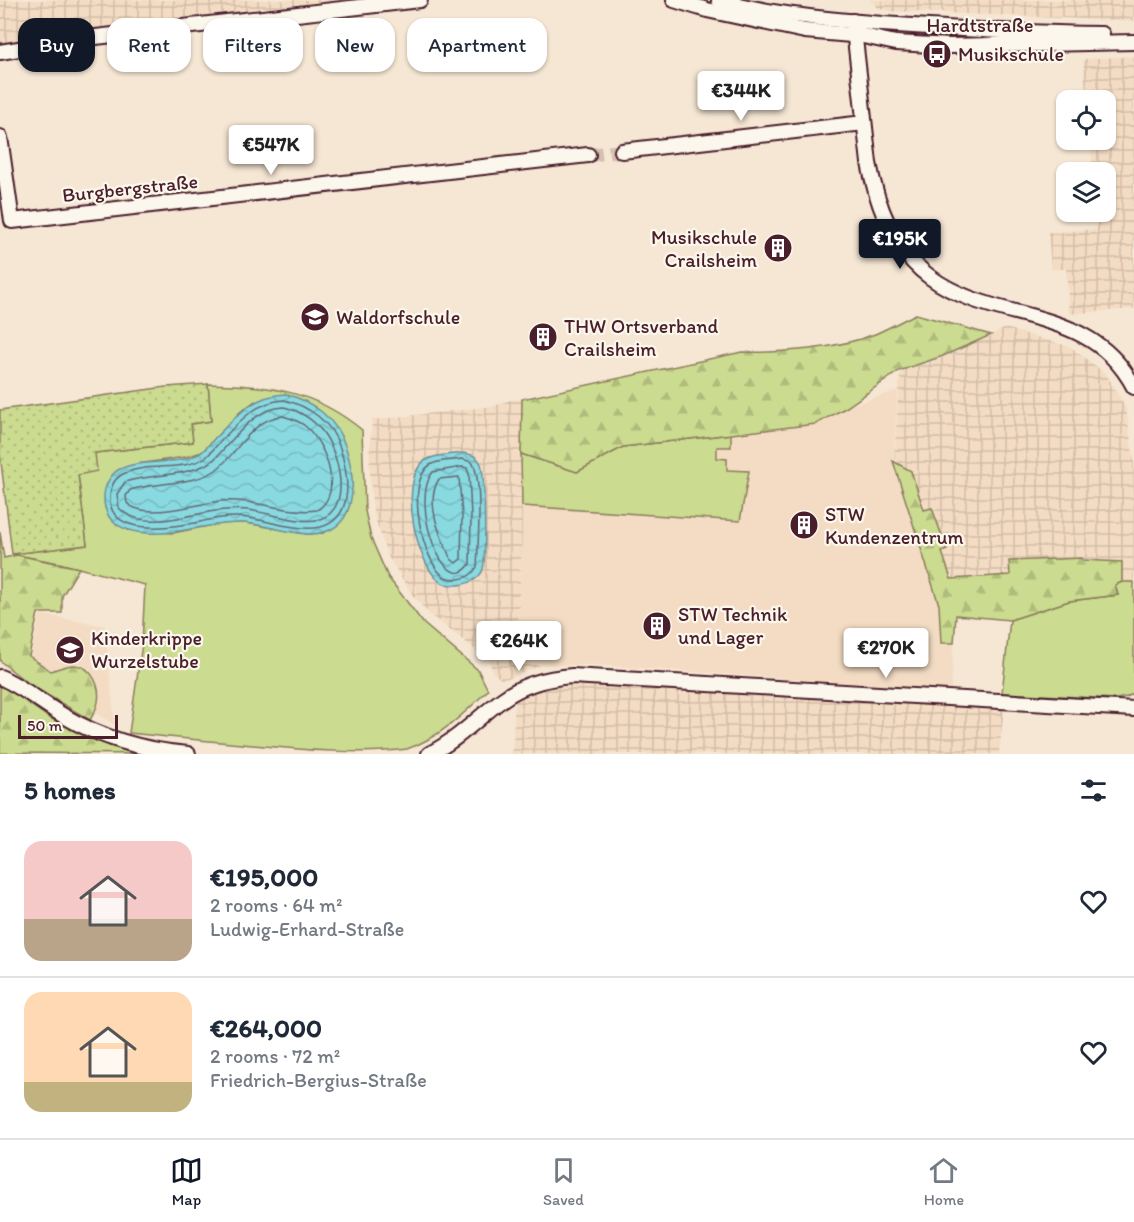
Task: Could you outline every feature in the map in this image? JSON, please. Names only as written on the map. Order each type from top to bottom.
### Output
[{"type":"street","points":[[0,52],[87,38],[420,0]]},
{"type":"street","points":[[674,0],[707,10],[805,31],[857,31]]},
{"type":"street","points":[[719,0],[857,31]]},
{"type":"street","points":[[857,31],[857,63],[869,163],[879,204],[888,225],[914,263],[928,276],[952,290],[974,299],[1061,325],[1085,336],[1105,350],[1118,363],[1134,387]]},
{"type":"street","name":"Hardtstraße","points":[[857,31],[995,31],[1134,35]]},
{"type":"street","name":"Hardtstraße","points":[[857,31],[896,43],[950,46],[1134,42]]},
{"type":"street","points":[[622,151],[864,123]]},
{"type":"street","name":"Burgbergstraße","points":[[0,137],[12,221],[588,155]]},
{"type":"street","points":[[429,754],[456,738],[504,698],[524,687],[555,678],[572,676],[1134,709]]},
{"type":"street","points":[[0,677],[64,717],[100,735],[145,748],[188,754]]},
{"type":"shaded area","points":[[0,0],[336,0],[177,18],[107,18],[107,33],[95,36],[95,18],[18,18],[18,49],[0,52]]},
{"type":"shaded area","points":[[870,0],[1134,0],[1134,21],[889,11],[878,8]]},
{"type":"shaded area","points":[[1134,56],[1134,309],[1069,314],[1066,269],[1051,269],[1048,232],[1097,229],[1097,222],[1116,222],[1116,162],[1092,162],[1091,150],[1116,150],[1116,90],[1086,90],[1083,59]]},
{"type":"shaded area","points":[[1006,328],[1071,347],[1106,374],[1126,408],[1134,461],[1134,582],[1122,582],[1122,562],[1082,560],[1010,561],[1010,575],[951,579],[942,552],[946,551],[931,508],[924,510],[911,471],[894,459],[900,372],[944,357]]},
{"type":"shaded area","points":[[898,390],[893,461],[939,605],[941,642],[954,643],[951,690],[594,665],[516,665],[522,538],[521,454],[578,472],[623,447],[816,424],[847,407]]},
{"type":"shaded area","points":[[522,399],[522,538],[516,664],[541,665],[510,678],[501,679],[493,673],[489,660],[430,615],[413,596],[387,555],[373,511],[369,459],[372,420],[494,406],[510,400]]},
{"type":"shaded area","name":"Kinderkrippe Wurzelstube","points":[[40,614],[105,626],[115,725],[27,674]]},
{"type":"shaded area","points":[[603,682],[1004,708],[999,754],[512,754],[515,701],[527,693],[548,687]]},
{"type":"green space","points":[[916,314],[991,335],[943,356],[899,371],[847,407],[816,424],[623,447],[577,472],[521,454],[522,399],[742,352],[792,351],[827,347],[875,334]]},
{"type":"green space","points":[[208,384],[251,386],[289,392],[308,398],[344,416],[362,430],[365,511],[371,538],[388,577],[424,624],[478,670],[488,690],[470,708],[430,739],[407,749],[306,750],[129,733],[142,644],[145,585],[59,563],[12,554],[87,545],[78,474],[94,453],[193,442],[191,424],[211,421]],"holes":[[[255,401],[323,533],[307,534],[246,523],[223,523],[173,533],[128,530],[118,470],[137,464],[186,457],[202,452],[240,412]]]},
{"type":"green space","points":[[208,384],[211,421],[191,424],[193,442],[95,453],[97,471],[78,475],[87,545],[12,554],[0,454],[0,410],[166,387]]},
{"type":"green space","points":[[731,434],[731,447],[717,447],[717,458],[727,459],[727,470],[749,471],[740,521],[522,506],[521,454],[577,472],[623,447]]},
{"type":"green space","points":[[893,461],[911,471],[924,510],[932,508],[947,550],[942,552],[951,579],[1010,575],[1009,561],[1082,558],[1083,560],[1122,562],[1122,582],[1115,585],[1118,595],[1069,601],[1010,620],[956,615],[954,643],[941,643],[939,605]]},
{"type":"green space","points":[[0,532],[4,558],[17,555],[79,568],[62,596],[62,613],[38,613],[29,656],[51,671],[75,665],[91,673],[97,684],[99,696],[97,707],[90,720],[30,685],[0,661]]},
{"type":"green space","points":[[1122,582],[1134,582],[1134,693],[1116,699],[1002,693],[1010,620],[1069,601],[1118,595],[1115,585]]},
{"type":"green space","points":[[0,683],[48,717],[94,738],[158,754],[0,753]]},
{"type":"water","points":[[285,394],[305,401],[323,413],[337,428],[346,448],[352,476],[352,491],[350,505],[337,526],[324,532],[308,534],[238,523],[150,533],[123,528],[113,521],[106,511],[104,493],[106,485],[118,470],[138,464],[193,457],[202,452],[246,408],[263,399]]},
{"type":"water","points":[[462,453],[475,457],[481,464],[484,499],[484,562],[481,573],[473,580],[458,585],[447,585],[434,576],[419,544],[411,504],[412,485],[417,470],[426,460]]},
{"type":"tunnel","points":[[588,155],[622,151]]},
{"type":"place","name":"Musikschule","points":[[937,54]]},
{"type":"place","name":"Musikschule Crailsheim","points":[[778,248]]},
{"type":"place","name":"Waldorfschule","points":[[315,317]]},
{"type":"place","name":"THW Ortsverband Crailsheim","points":[[543,337]]},
{"type":"place","name":"STW Kundenzentrum","points":[[804,525]]},
{"type":"place","name":"STW Technik und Lager","points":[[657,626]]},
{"type":"place","name":"Kinderkrippe Wurzelstube","points":[[70,650]]}]
